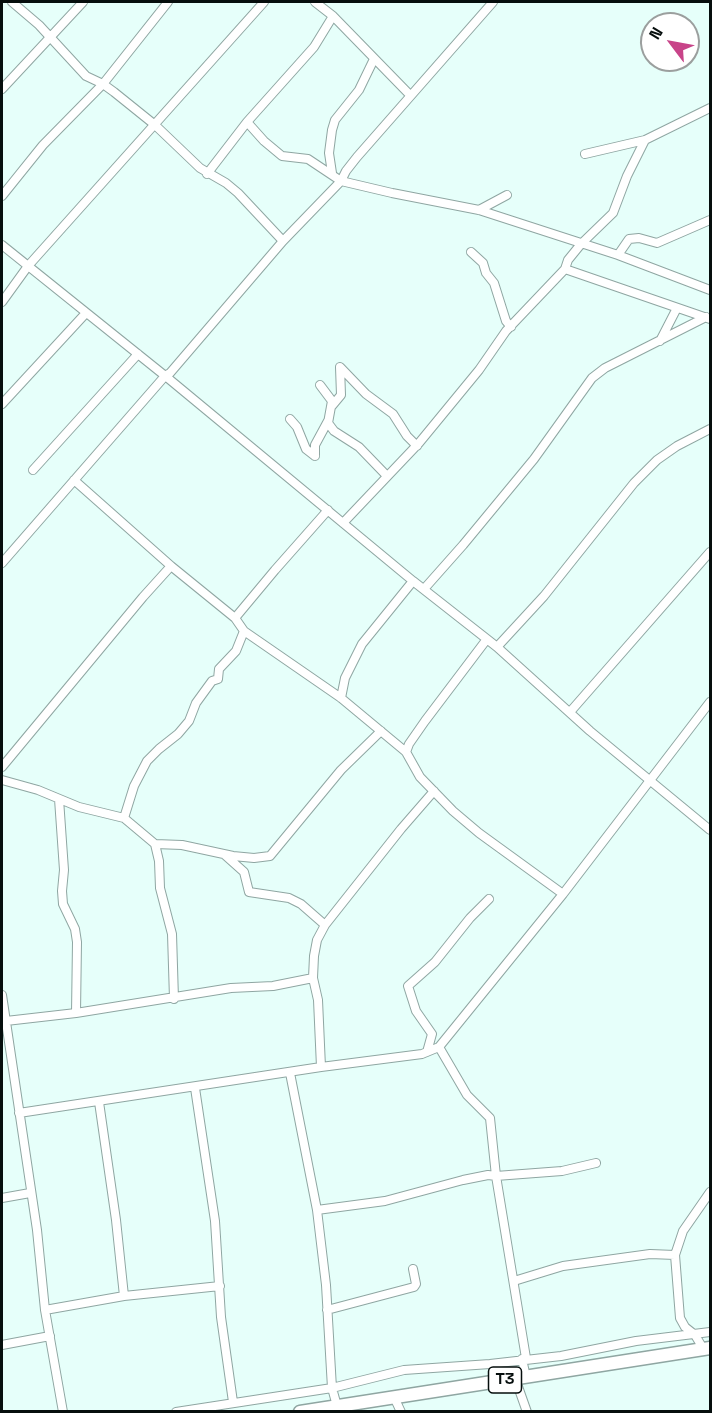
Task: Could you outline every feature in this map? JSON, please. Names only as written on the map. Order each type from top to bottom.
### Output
[{"type":"highway","name":"T3","points":[[300,1412],[707,1349]]},
{"type":"street","points":[[12,2],[86,76],[103,84],[155,124],[207,174],[226,183],[238,193],[283,241]]},
{"type":"street","points":[[2,89],[83,2]]},
{"type":"street","points":[[2,196],[42,145],[103,84],[168,2]]},
{"type":"street","points":[[2,302],[28,266],[264,2]]},
{"type":"street","points":[[315,2],[333,16],[410,95]]},
{"type":"street","points":[[2,563],[283,241],[341,181],[357,157],[493,2]]},
{"type":"street","points":[[207,174],[247,122],[314,47],[333,16]]},
{"type":"street","points":[[332,173],[329,153],[335,120],[359,90],[374,59]]},
{"type":"street","points":[[585,154],[645,140],[711,108]]},
{"type":"street","points":[[247,122],[282,156],[308,159],[341,181],[478,210],[618,255],[711,290]]},
{"type":"street","points":[[344,523],[417,446],[511,327],[565,269],[568,260],[581,244],[613,213],[627,176],[645,140]]},
{"type":"street","points":[[200,168],[215,164]]},
{"type":"street","points":[[478,210],[507,195]]},
{"type":"street","points":[[618,255],[629,239],[639,238],[657,243],[711,220]]},
{"type":"street","points":[[2,245],[497,647],[590,731],[711,830]]},
{"type":"street","points":[[471,252],[483,263],[486,273],[494,283],[506,321],[511,327]]},
{"type":"street","points":[[565,269],[708,318]]},
{"type":"street","points":[[658,343],[677,308]]},
{"type":"street","points":[[2,404],[86,313]]},
{"type":"street","points":[[424,589],[534,459],[592,378],[605,368],[708,318]]},
{"type":"street","points":[[33,470],[138,354]]},
{"type":"street","points":[[331,407],[341,395],[340,367],[366,394],[393,414],[407,436],[417,446]]},
{"type":"street","points":[[290,419],[297,427],[306,449],[315,456],[315,445],[328,421],[333,401],[320,385]]},
{"type":"street","points":[[328,421],[334,431],[359,447],[387,476]]},
{"type":"street","points":[[497,647],[544,596],[634,483],[657,460],[677,446],[711,429]]},
{"type":"street","points":[[74,480],[171,566],[235,618],[244,631],[341,698],[405,749],[420,777],[453,811],[479,833],[563,894]]},
{"type":"street","points":[[235,618],[328,510]]},
{"type":"street","points":[[570,712],[711,552]]},
{"type":"street","points":[[2,767],[135,605],[171,566]]},
{"type":"street","points":[[341,698],[345,678],[362,644],[413,581]]},
{"type":"street","points":[[124,818],[134,786],[147,761],[178,734],[189,721],[196,703],[212,681],[218,678],[219,669],[236,651],[244,631]]},
{"type":"street","points":[[405,749],[487,639]]},
{"type":"street","points":[[19,1113],[195,1088],[321,1066],[427,1052],[439,1047],[563,894],[711,702]]},
{"type":"street","points":[[155,844],[182,845],[254,858],[270,856],[341,770],[381,731]]},
{"type":"street","points":[[2,780],[38,790],[92,811],[124,818],[155,844],[159,861],[160,888],[172,934],[174,999]]},
{"type":"street","points":[[321,1066],[318,1000],[313,978],[317,940],[325,925],[434,791]]},
{"type":"street","points":[[59,800],[64,870],[63,904],[75,929],[76,1013]]},
{"type":"street","points":[[224,854],[244,872],[249,892],[289,898],[301,904],[325,925]]},
{"type":"street","points":[[427,1052],[432,1034],[416,1011],[408,986],[435,962],[470,918],[489,899]]},
{"type":"street","points":[[6,1021],[174,999],[231,988],[273,986],[313,978]]},
{"type":"street","points":[[2,995],[45,1310],[63,1412]]},
{"type":"street","points":[[439,1047],[467,1095],[490,1118],[496,1176],[514,1281],[524,1358],[520,1377],[527,1412]]},
{"type":"street","points":[[290,1073],[317,1210],[332,1388],[337,1406]]},
{"type":"street","points":[[195,1088],[214,1211],[222,1326],[233,1402]]},
{"type":"street","points":[[99,1102],[124,1296]]},
{"type":"street","points":[[317,1210],[385,1201],[478,1176],[552,1172],[581,1168],[596,1163]]},
{"type":"street","points":[[707,1349],[685,1327],[680,1318],[675,1255],[683,1231],[711,1192]]},
{"type":"street","points":[[2,1198],[30,1193]]},
{"type":"street","points":[[514,1281],[563,1266],[650,1254],[675,1255]]},
{"type":"street","points":[[327,1310],[414,1287],[416,1284],[413,1269]]},
{"type":"street","points":[[45,1310],[124,1296],[220,1286]]},
{"type":"street","points":[[176,1412],[332,1388],[404,1370],[561,1356],[636,1341],[711,1332]]},
{"type":"street","points":[[2,1345],[50,1336]]},
{"type":"street","points":[[394,1397],[401,1412]]}]
